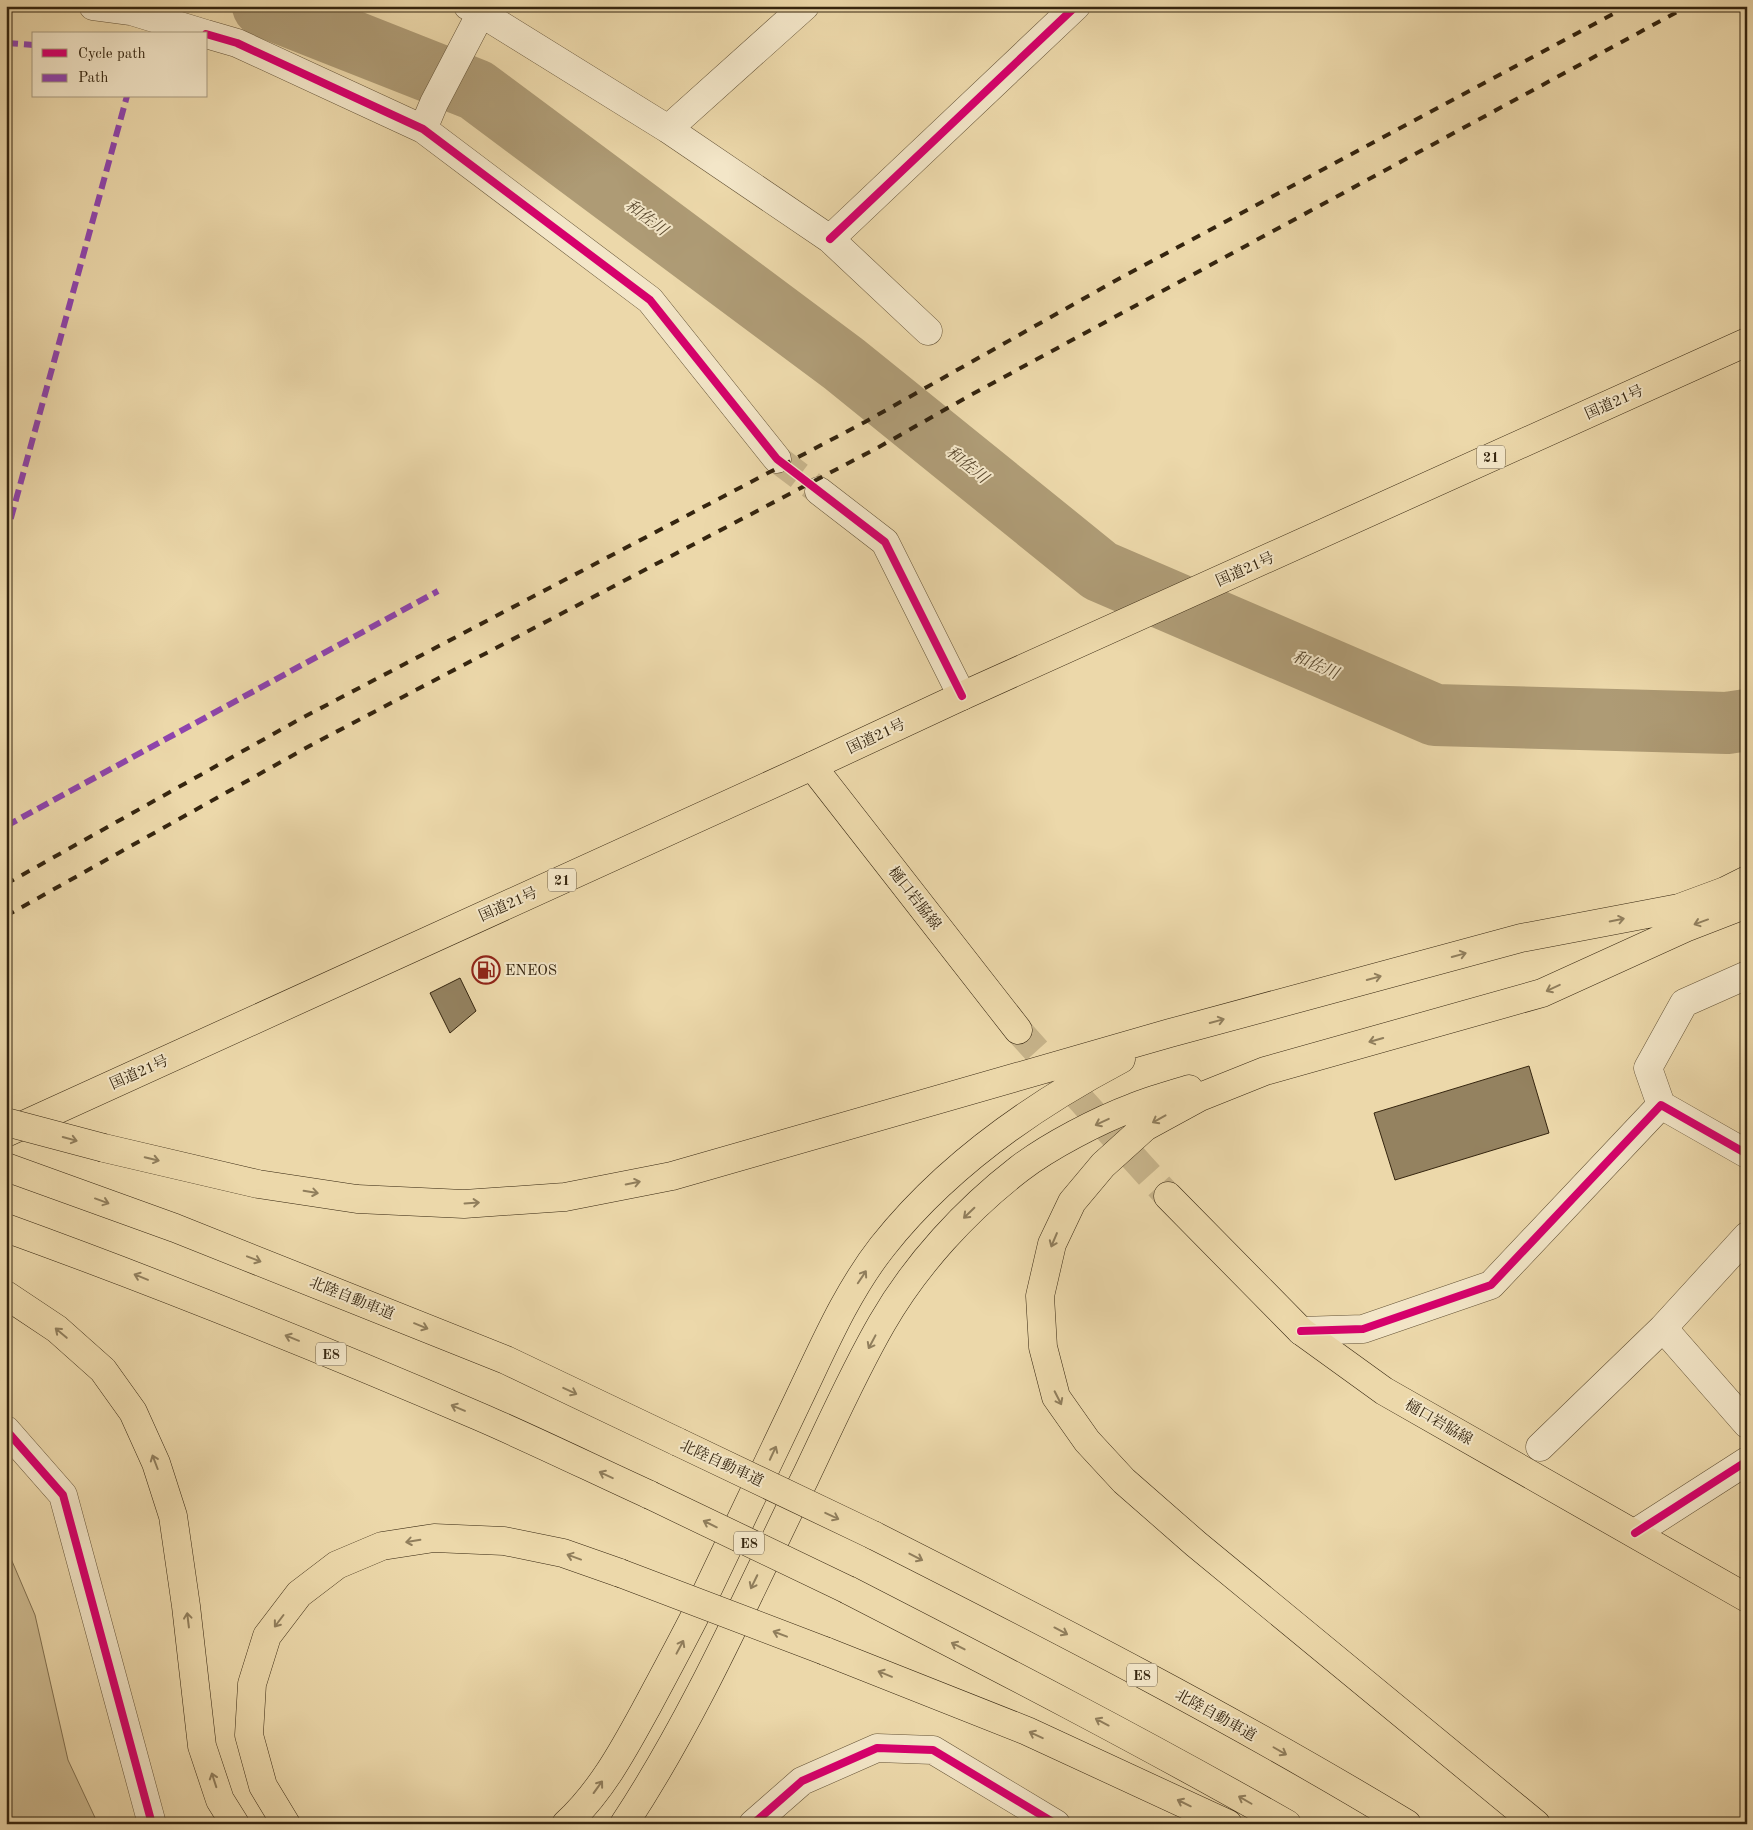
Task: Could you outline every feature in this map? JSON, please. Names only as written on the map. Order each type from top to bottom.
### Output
[{"type":"main road","name":"国道21号","points":[[6,1133],[962,696],[1747,342]]},
{"type":"main road","name":"樋口岩脇線","points":[[812,766],[1018,1030]]},
{"type":"main road","points":[[6,1122],[104,1148],[258,1184],[357,1199],[464,1204],[565,1197],[672,1176],[1170,1033],[1520,938],[1679,908],[1726,891],[1747,880]]},
{"type":"main road","points":[[624,1824],[653,1780],[716,1660],[883,1321],[924,1262],[968,1213],[1020,1168],[1071,1136],[1133,1107],[1199,1086],[1265,1071],[1542,993],[1685,928],[1747,904]]},
{"type":"main road","points":[[566,1824],[581,1810],[625,1748],[683,1641],[845,1303],[882,1248],[926,1198],[980,1150],[1037,1109],[1094,1074],[1170,1033]]},
{"type":"main road","points":[[1265,1071],[1200,1096],[1145,1127],[1103,1165],[1072,1202],[1052,1244],[1040,1296],[1043,1347],[1056,1397],[1087,1441],[1124,1480],[1204,1551],[1536,1824]]},
{"type":"main road","name":"北陸自動車道","points":[[6,1167],[57,1184],[240,1253],[506,1360],[873,1535],[1041,1620],[1228,1721],[1407,1824]]},
{"type":"main road","name":"樋口岩脇線","points":[[1168,1196],[1301,1331],[1384,1391],[1747,1598]]},
{"type":"main road","name":"E8","points":[[6,1228],[135,1275],[308,1344],[480,1417],[650,1495],[848,1590],[1198,1773],[1287,1824]]},
{"type":"main road","points":[[6,1295],[57,1329],[103,1370],[133,1412],[152,1454],[173,1516],[186,1606],[202,1746],[220,1800],[235,1824]]},
{"type":"main road","points":[[286,1824],[262,1786],[249,1735],[252,1684],[267,1636],[299,1594],[337,1565],[382,1546],[434,1538],[504,1541],[563,1553],[620,1573],[825,1651],[1026,1731],[1228,1824]]},
{"type":"street","points":[[93,6],[131,12],[199,32]]},
{"type":"street","points":[[668,129],[805,6]]},
{"type":"street","points":[[830,239],[1076,6]]},
{"type":"street","points":[[423,130],[434,102],[479,8],[668,129],[830,239],[928,331]]},
{"type":"street","points":[[208,35],[237,43],[423,130],[650,300],[777,459]]},
{"type":"street","points":[[818,491],[885,542],[962,696]]},
{"type":"street","points":[[1747,975],[1684,1003],[1648,1068],[1661,1105],[1747,1154]]},
{"type":"street","points":[[1301,1331],[1363,1329],[1491,1285],[1661,1105]]},
{"type":"street","points":[[1540,1447],[1663,1328],[1747,1236]]},
{"type":"street","points":[[1663,1328],[1747,1424]]},
{"type":"street","points":[[6,1430],[63,1495],[152,1824]]},
{"type":"street","points":[[1635,1533],[1747,1461]]},
{"type":"street","points":[[753,1824],[802,1781],[877,1748],[933,1750],[1056,1824]]},
{"type":"shaded area","points":[[6,1547],[35,1615],[68,1760],[98,1824],[6,1824]]},
{"type":"building","points":[[460,978],[476,1011],[450,1033],[430,993]]},
{"type":"building","points":[[1529,1066],[1549,1133],[1395,1180],[1374,1113]]},
{"type":"waterway","name":"和佐川","points":[[263,6],[476,90],[844,364],[1100,571],[1435,715],[1727,723],[1747,720]]},
{"type":"tunnel","points":[[777,459],[819,491]]},
{"type":"tunnel","points":[[1018,1030],[1168,1196]]},
{"type":"railway","points":[[6,884],[300,719],[865,422],[1113,282],[1628,6]]},
{"type":"railway","points":[[6,916],[313,744],[879,447],[969,396],[1688,6]]},
{"type":"marked path","points":[[6,43],[32,45]]},
{"type":"marked path","points":[[6,536],[126,98]]},
{"type":"marked path","points":[[6,826],[438,591]]},
{"type":"cycle path","points":[[830,239],[1076,6]]},
{"type":"cycle path","points":[[208,35],[237,43],[423,129],[650,300],[777,459],[885,542],[962,696]]},
{"type":"cycle path","points":[[1301,1331],[1363,1329],[1491,1285],[1661,1105],[1747,1154]]},
{"type":"cycle path","points":[[6,1430],[63,1495],[152,1824]]},
{"type":"cycle path","points":[[1635,1533],[1747,1461]]},
{"type":"cycle path","points":[[753,1824],[802,1781],[877,1748],[933,1750],[1056,1824]]},
{"type":"place","name":"ENEOS","points":[[486,970]]}]
